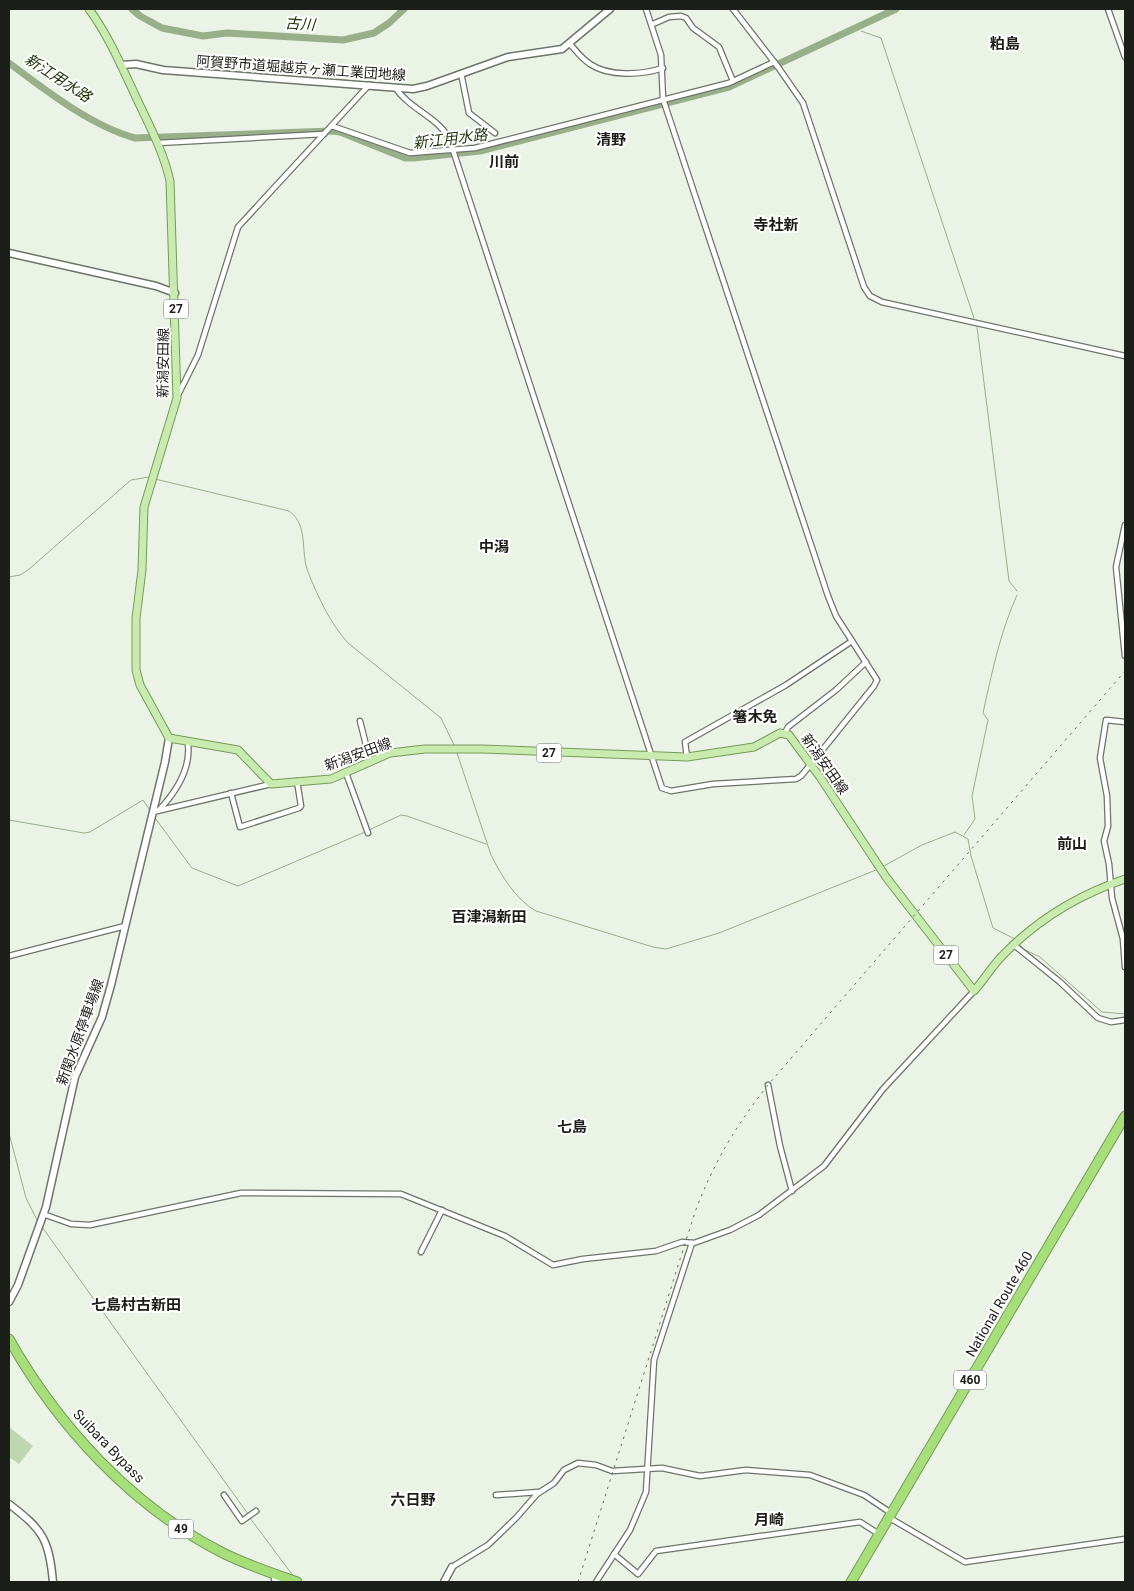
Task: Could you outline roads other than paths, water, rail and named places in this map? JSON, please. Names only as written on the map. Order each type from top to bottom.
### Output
[{"type":"highway","name":"National Route 460","points":[[852,1580],[1125,1116]]},
{"type":"highway","name":"Suibara Bypass","points":[[9,1338],[30,1373],[58,1413],[112,1473],[182,1529],[222,1552],[297,1582]]},
{"type":"main road","name":"新潟安田線","points":[[89,9],[101,26],[158,143],[166,163],[170,181],[175,293],[176,398],[152,477],[143,519],[142,570],[136,618],[136,670],[143,694],[169,738]]},
{"type":"main road","name":"新潟安田線","points":[[272,784],[297,781],[323,781],[390,753],[443,748],[687,758],[754,747],[785,733],[789,735],[811,764],[880,868],[974,991]]},
{"type":"main road","points":[[169,738],[188,743],[238,750],[272,784]]},
{"type":"main road","points":[[974,991],[1021,938],[1067,903],[1125,879]]},
{"type":"street","name":"阿賀野市道堀越京ヶ瀬工業団地線","points":[[121,65],[136,64],[163,70],[421,88],[508,57],[562,49],[610,9]]},
{"type":"street","points":[[395,87],[401,96],[444,130],[454,153],[662,788],[667,791],[713,784],[796,778],[801,776],[811,764],[877,680],[836,616],[828,596],[664,102],[663,68],[653,24],[646,9]]},
{"type":"street","points":[[732,9],[776,64],[799,97],[809,117],[864,287],[870,296],[882,302],[1125,356]]},
{"type":"street","points":[[1108,9],[1125,57]]},
{"type":"street","points":[[653,24],[669,17],[680,16],[686,18],[693,28],[719,47],[733,81]]},
{"type":"street","points":[[570,44],[588,63],[599,69],[629,73],[663,68]]},
{"type":"street","points":[[331,127],[410,153],[454,153],[664,102],[733,81],[776,64]]},
{"type":"street","points":[[461,73],[469,113],[495,133]]},
{"type":"street","points":[[176,398],[198,354],[238,227],[369,85]]},
{"type":"street","points":[[158,143],[325,133]]},
{"type":"street","points":[[9,253],[156,286],[175,293]]},
{"type":"street","points":[[1125,525],[1116,567],[1125,656]]},
{"type":"street","points":[[687,758],[685,742],[786,685],[852,641]]},
{"type":"street","points":[[785,733],[788,727],[836,690],[866,662]]},
{"type":"street","points":[[1125,722],[1106,720],[1100,758],[1107,796],[1108,826],[1104,841],[1112,898],[1123,939],[1125,967]]},
{"type":"street","points":[[360,721],[370,761]]},
{"type":"street","name":"新関水原停車場線","points":[[9,1302],[18,1285],[37,1235],[75,1077],[102,1017],[156,812],[169,738]]},
{"type":"street","points":[[156,812],[168,800],[185,770],[189,756],[188,743]]},
{"type":"street","points":[[346,773],[368,831]]},
{"type":"street","points":[[231,793],[240,827],[299,808],[301,806],[297,781]]},
{"type":"street","points":[[156,812],[272,784]]},
{"type":"street","points":[[9,956],[125,926]]},
{"type":"street","points":[[1014,945],[1060,982],[1098,1018],[1111,1022],[1125,1020]]},
{"type":"street","points":[[42,1217],[71,1224],[90,1225],[223,1196],[272,1192],[401,1194],[505,1236],[553,1265],[656,1250],[682,1242],[692,1243],[740,1225],[759,1215],[828,1162],[883,1089],[974,991]]},
{"type":"street","points":[[768,1085],[780,1146],[792,1191]]},
{"type":"street","points":[[421,1252],[442,1210]]},
{"type":"street","points":[[596,1582],[630,1530],[643,1501],[647,1470],[654,1360],[692,1243]]},
{"type":"street","points":[[444,1582],[451,1568],[488,1545],[539,1492],[554,1483],[564,1470],[578,1463],[596,1465],[612,1471],[662,1468],[700,1476],[746,1470],[810,1475],[864,1495],[889,1515],[962,1561],[973,1563],[1125,1539]]},
{"type":"street","points":[[496,1495],[539,1492]]},
{"type":"street","points":[[224,1495],[242,1521],[256,1511]]},
{"type":"street","points":[[9,1504],[38,1528],[50,1553],[53,1582]]},
{"type":"street","points":[[614,1554],[638,1574],[656,1551],[860,1522],[879,1534]]},
{"type":"street","points":[[274,1579],[279,1582]]},
{"type":"waterway","name":"古川","points":[[132,9],[140,16],[162,28],[203,36],[227,33],[343,40],[374,33],[389,23],[404,9]]},
{"type":"waterway","name":"新江用水路","points":[[9,63],[85,116],[135,138],[332,131],[340,132],[405,158],[414,158],[480,151],[729,87],[896,9]]},
{"type":"waterway","points":[[861,31],[881,38],[974,318]]},
{"type":"waterway","points":[[977,327],[1009,581],[1017,591]]},
{"type":"waterway","points":[[9,577],[20,575],[28,570],[131,480],[149,477]]},
{"type":"waterway","points":[[155,479],[289,511],[299,523],[302,531],[308,572],[320,600],[336,627],[348,643],[441,718],[455,747]]},
{"type":"waterway","points":[[964,835],[975,819],[972,796],[988,720],[983,713],[986,698],[1001,638],[1017,595]]},
{"type":"waterway","points":[[457,753],[491,855],[504,879],[522,900],[536,911],[653,947],[666,949],[719,933],[876,870]]},
{"type":"waterway","points":[[9,820],[84,833],[90,832],[143,800],[149,809]]},
{"type":"waterway","points":[[369,830],[401,815],[486,844]]},
{"type":"waterway","points":[[155,818],[192,868],[238,886],[365,832]]},
{"type":"waterway","points":[[882,867],[922,845],[955,832],[968,839],[971,856],[993,928],[1015,939]]},
{"type":"waterway","points":[[1019,944],[1023,949],[1040,957],[1102,1012],[1125,1014]]},
{"type":"waterway","points":[[9,1133],[26,1198],[38,1222]]},
{"type":"waterway","points":[[42,1227],[248,1514]]},
{"type":"waterway","points":[[250,1518],[294,1577]]},
{"type":"railway","points":[[578,1582],[695,1212],[726,1146],[768,1085],[1125,671]]},
{"type":"district","name":"粕島","points":[[1005,44]]},
{"type":"district","name":"清野","points":[[611,140]]},
{"type":"district","name":"川前","points":[[504,162]]},
{"type":"district","name":"寺社新","points":[[776,225]]},
{"type":"district","name":"中潟","points":[[494,547]]},
{"type":"district","name":"箸木免","points":[[755,717]]},
{"type":"district","name":"前山","points":[[1072,844]]},
{"type":"district","name":"百津潟新田","points":[[489,917]]},
{"type":"district","name":"七島","points":[[572,1127]]},
{"type":"district","name":"七島村古新田","points":[[136,1305]]},
{"type":"district","name":"六日野","points":[[413,1500]]},
{"type":"district","name":"月崎","points":[[769,1520]]}]
